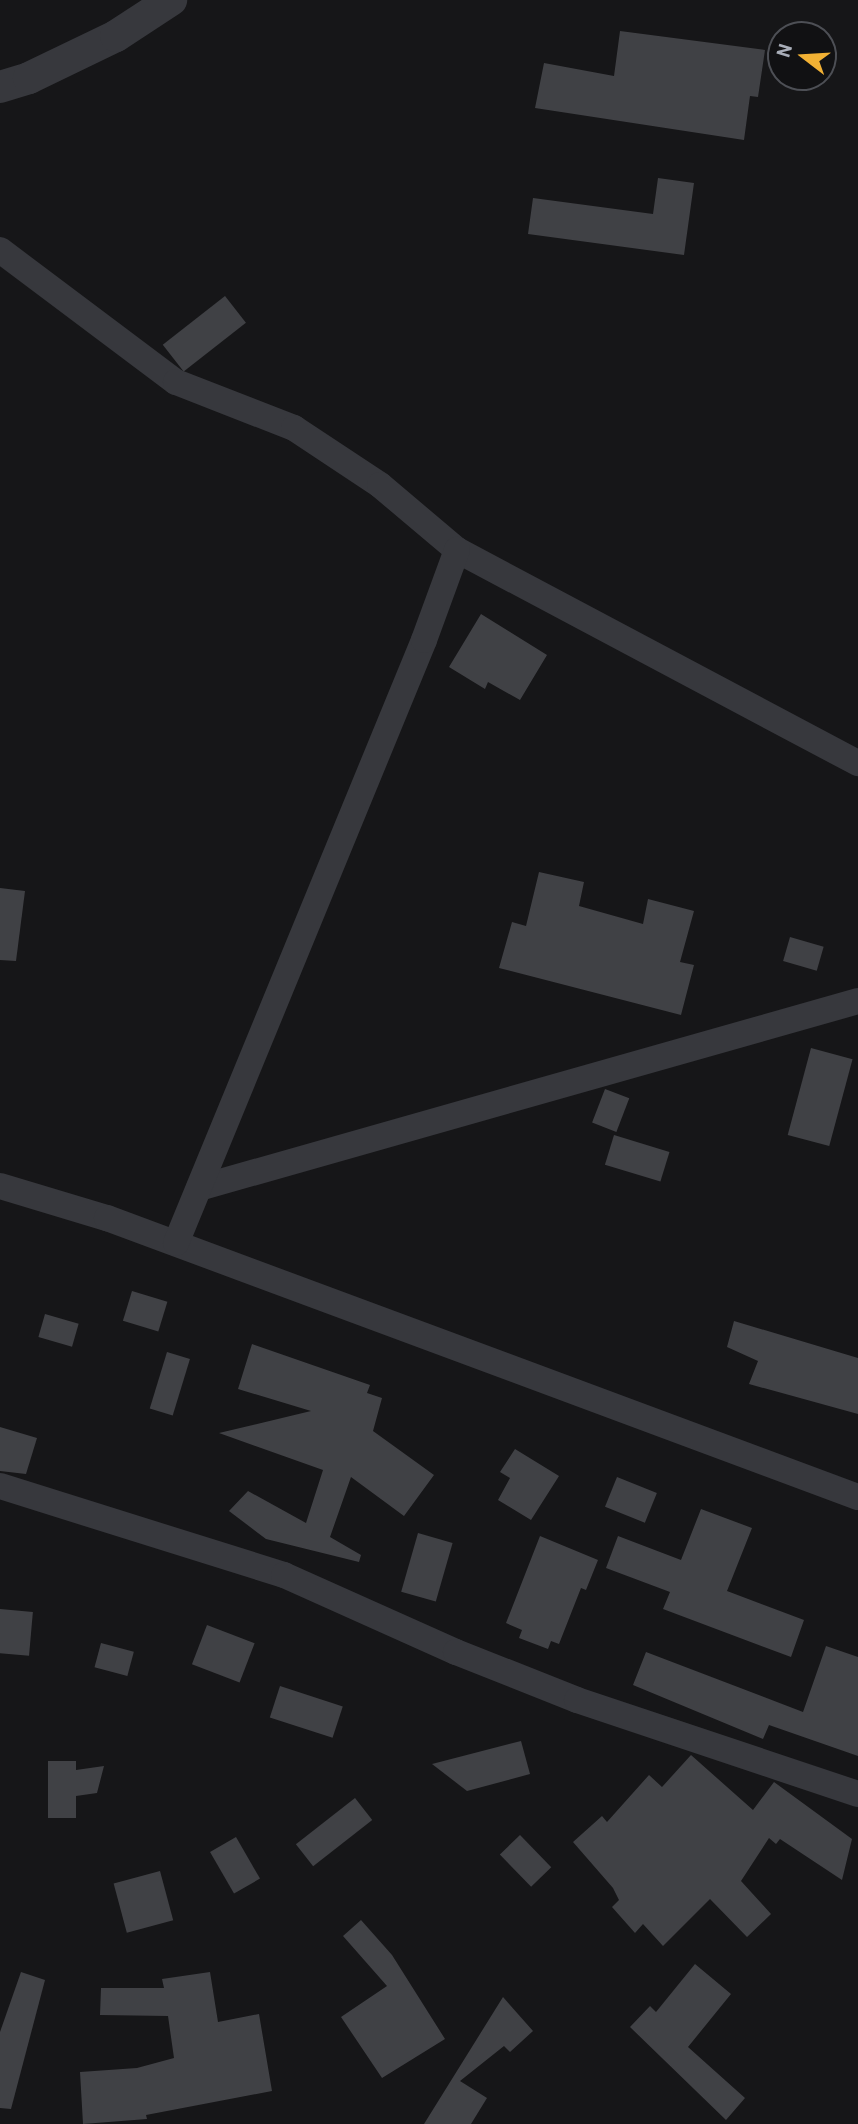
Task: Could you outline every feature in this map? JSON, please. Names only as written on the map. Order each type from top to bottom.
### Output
[{"type":"street","points":[[0,87],[29,78],[116,36],[171,0]]},
{"type":"street","points":[[0,250],[177,382],[293,428],[380,485],[457,550],[858,763]]},
{"type":"street","points":[[176,1243],[424,640],[457,550]]},
{"type":"street","points":[[199,1188],[858,1001]]},
{"type":"street","points":[[0,1186],[176,1243],[858,1497]]},
{"type":"street","points":[[0,1486],[284,1575],[456,1652],[578,1700],[858,1794]]},
{"type":"building","points":[[620,31],[765,50],[758,97],[750,96],[744,140],[535,108],[544,63],[614,76]]},
{"type":"building","points":[[658,178],[694,183],[684,255],[528,234],[533,198],[653,214]]},
{"type":"building","points":[[225,296],[246,323],[184,371],[163,345]]},
{"type":"building","points":[[481,614],[547,655],[520,700],[488,682],[485,689],[449,667]]},
{"type":"building","points":[[539,872],[584,882],[579,906],[643,924],[648,899],[694,911],[680,962],[694,965],[681,1015],[499,968],[512,922],[526,926]]},
{"type":"building","points":[[0,888],[25,891],[16,961],[0,960]]},
{"type":"building","points":[[790,937],[824,947],[817,971],[783,961]]},
{"type":"building","points":[[811,1048],[853,1059],[829,1146],[788,1135]]},
{"type":"building","points":[[605,1089],[629,1098],[616,1132],[592,1123]]},
{"type":"building","points":[[614,1135],[669,1152],[660,1182],[605,1165]]},
{"type":"building","points":[[132,1291],[167,1302],[158,1331],[123,1321]]},
{"type":"building","points":[[45,1314],[79,1324],[72,1347],[38,1337]]},
{"type":"building","points":[[734,1321],[858,1358],[858,1414],[749,1384],[758,1361],[727,1347]]},
{"type":"building","points":[[252,1344],[370,1385],[367,1393],[382,1398],[373,1431],[434,1475],[404,1516],[351,1477],[330,1537],[361,1555],[359,1562],[266,1539],[229,1511],[248,1491],[306,1523],[323,1470],[219,1433],[311,1411],[238,1389]]},
{"type":"building","points":[[167,1352],[190,1359],[173,1415],[150,1408]]},
{"type":"building","points":[[0,1427],[37,1438],[26,1474],[0,1471]]},
{"type":"building","points":[[515,1449],[559,1476],[531,1520],[498,1500],[510,1478],[500,1472]]},
{"type":"building","points":[[617,1477],[657,1493],[645,1523],[605,1507]]},
{"type":"building","points":[[701,1509],[752,1528],[727,1591],[804,1620],[791,1657],[663,1609],[670,1592],[606,1568],[618,1536],[681,1560]]},
{"type":"building","points":[[418,1533],[453,1543],[436,1602],[401,1592]]},
{"type":"building","points":[[540,1536],[598,1560],[586,1590],[581,1588],[559,1644],[551,1641],[548,1649],[519,1638],[522,1630],[506,1623]]},
{"type":"building","points":[[0,1609],[33,1612],[29,1656],[0,1653]]},
{"type":"building","points":[[207,1625],[255,1643],[240,1682],[192,1664]]},
{"type":"building","points":[[101,1643],[134,1652],[127,1676],[95,1667]]},
{"type":"building","points":[[826,1646],[858,1657],[858,1756],[769,1725],[763,1739],[633,1685],[646,1652],[803,1712]]},
{"type":"building","points":[[280,1686],[343,1706],[333,1738],[270,1717]]},
{"type":"building","points":[[521,1741],[530,1774],[467,1791],[432,1764]]},
{"type":"building","points":[[691,1755],[753,1810],[774,1782],[852,1839],[842,1880],[780,1839],[776,1844],[769,1838],[741,1881],[771,1914],[747,1937],[710,1899],[663,1946],[643,1924],[635,1933],[612,1907],[619,1900],[613,1888],[573,1842],[602,1816],[607,1822],[649,1775],[662,1787]]},
{"type":"building","points":[[48,1761],[76,1761],[76,1770],[104,1766],[97,1793],[76,1796],[76,1818],[48,1818]]},
{"type":"building","points":[[355,1798],[372,1820],[313,1866],[296,1844]]},
{"type":"building","points":[[520,1835],[551,1867],[531,1887],[500,1854]]},
{"type":"building","points":[[236,1837],[260,1879],[234,1894],[210,1852]]},
{"type":"building","points":[[160,1871],[173,1920],[127,1933],[114,1883]]},
{"type":"building","points":[[361,1920],[392,1955],[445,2039],[382,2078],[341,2017],[387,1986],[343,1936]]},
{"type":"building","points":[[695,1964],[731,1994],[688,2047],[745,2098],[726,2120],[630,2027],[650,2006],[656,2012]]},
{"type":"building","points":[[21,1972],[45,1980],[11,2109],[0,2108],[0,2032]]},
{"type":"building","points":[[210,1972],[218,2022],[259,2014],[272,2091],[146,2115],[147,2119],[83,2124],[80,2072],[137,2068],[174,2058],[168,2016],[100,2015],[101,1988],[164,1988],[162,1979]]},
{"type":"building","points":[[503,1997],[533,2031],[510,2052],[504,2046],[460,2081],[487,2098],[471,2124],[424,2124]]}]
